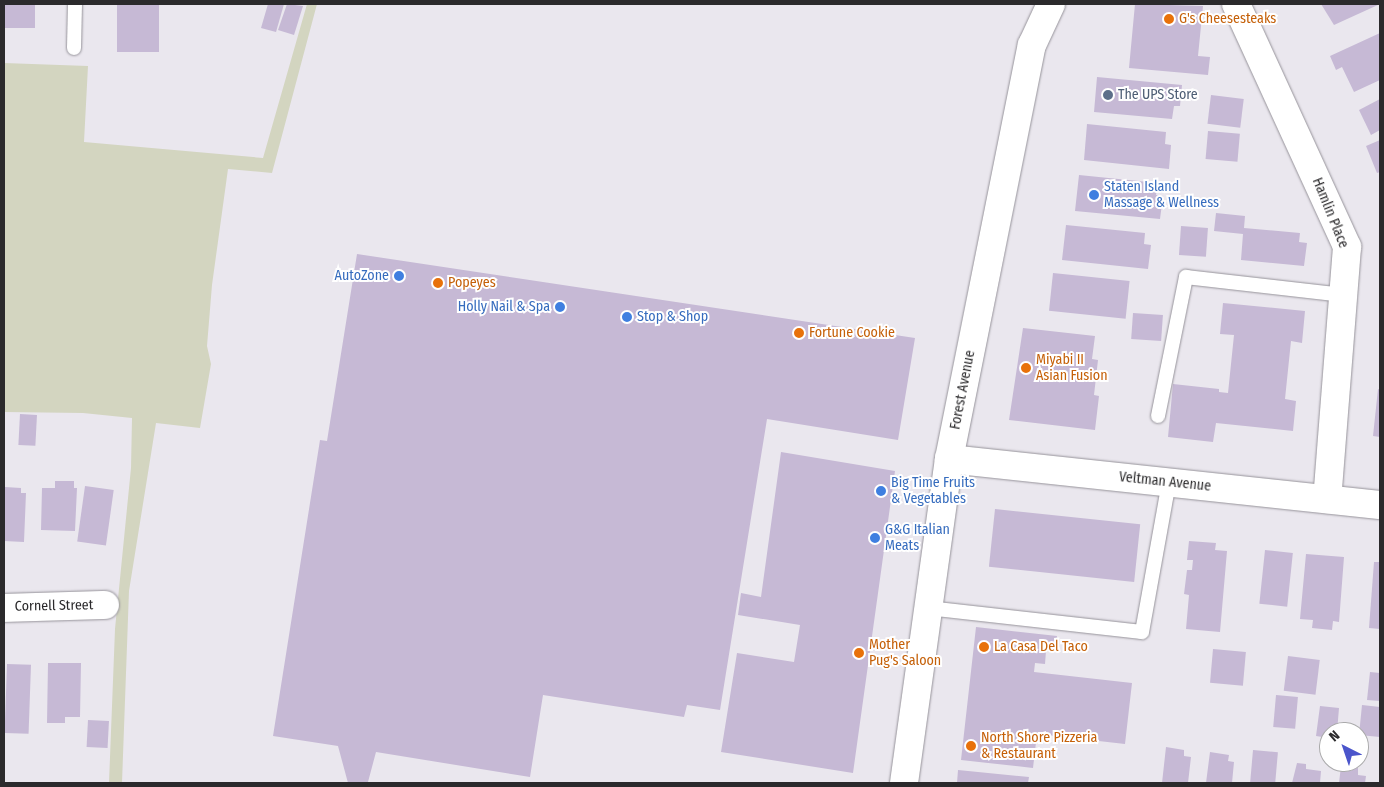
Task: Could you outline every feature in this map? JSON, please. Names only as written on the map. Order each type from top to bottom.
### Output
[{"type":"street","name":"Forest Avenue","points":[[904,783],[949,459],[1032,46],[1051,4]]},
{"type":"street","name":"Hamlin Place","points":[[1236,4],[1347,247],[1327,499]]},
{"type":"street","name":"Veltman Avenue","points":[[949,459],[1380,505]]},
{"type":"street","name":"Cornell Street","points":[[4,608],[105,605]]},
{"type":"lane","points":[[74,48],[75,4]]},
{"type":"lane","points":[[1158,416],[1186,277],[1343,296]]},
{"type":"lane","points":[[928,608],[1142,632],[1169,482]]},
{"type":"green space","points":[[307,4],[317,4],[272,173],[228,169],[212,285],[207,346],[211,364],[200,428],[156,423],[129,591],[122,783],[109,783],[115,629],[131,468],[132,418],[83,413],[4,412],[4,63],[88,66],[84,142],[263,158]]},
{"type":"building","points":[[4,4],[35,4],[35,28],[4,28]]},
{"type":"building","points":[[117,4],[159,4],[159,52],[117,52]]},
{"type":"building","points":[[268,4],[284,4],[276,32],[261,28]]},
{"type":"building","points":[[287,4],[303,6],[294,35],[278,30]]},
{"type":"building","points":[[1135,4],[1203,6],[1198,56],[1210,57],[1208,75],[1129,68]]},
{"type":"building","points":[[1321,4],[1380,4],[1334,25]]},
{"type":"building","points":[[1380,33],[1380,80],[1354,92],[1342,67],[1336,70],[1330,56]]},
{"type":"building","points":[[1097,77],[1182,85],[1180,106],[1174,106],[1172,119],[1094,112]]},
{"type":"building","points":[[1211,95],[1244,99],[1240,128],[1207,124]]},
{"type":"building","points":[[1380,99],[1380,130],[1371,135],[1359,110]]},
{"type":"building","points":[[1087,124],[1166,132],[1165,144],[1171,145],[1169,169],[1084,160]]},
{"type":"building","points":[[1208,131],[1240,134],[1237,162],[1206,159]]},
{"type":"building","points":[[1380,140],[1380,172],[1377,173],[1366,146]]},
{"type":"building","points":[[1079,175],[1158,183],[1156,195],[1163,196],[1160,219],[1075,211]]},
{"type":"building","points":[[1216,213],[1245,216],[1244,228],[1300,233],[1299,242],[1307,243],[1304,266],[1241,260],[1243,234],[1214,231]]},
{"type":"building","points":[[1066,225],[1145,233],[1144,244],[1151,245],[1148,269],[1062,260]]},
{"type":"building","points":[[1181,226],[1208,228],[1206,257],[1179,255]]},
{"type":"building","points":[[357,254],[915,338],[898,440],[767,419],[720,710],[687,705],[684,717],[543,695],[530,777],[376,752],[368,782],[348,783],[338,746],[273,736],[320,440],[327,441]]},
{"type":"building","points":[[1053,273],[1130,281],[1126,319],[1049,311]]},
{"type":"building","points":[[1223,303],[1305,311],[1302,343],[1291,341],[1285,399],[1296,401],[1293,431],[1216,423],[1213,442],[1168,437],[1173,384],[1219,389],[1219,392],[1228,393],[1234,335],[1220,334]]},
{"type":"building","points":[[1133,313],[1163,315],[1161,341],[1131,339]]},
{"type":"building","points":[[1023,328],[1095,336],[1092,359],[1098,360],[1094,395],[1099,396],[1095,430],[1009,420]]},
{"type":"building","points":[[1378,389],[1380,390],[1380,437],[1373,436]]},
{"type":"building","points":[[20,414],[37,415],[35,446],[18,445]]},
{"type":"building","points":[[781,452],[895,471],[853,773],[721,752],[737,653],[794,662],[800,625],[738,615],[741,593],[761,597]]},
{"type":"building","points":[[55,481],[74,481],[74,488],[77,488],[75,531],[41,530],[42,488],[55,488]]},
{"type":"building","points":[[85,486],[114,490],[106,545],[77,541]]},
{"type":"building","points":[[5,487],[21,488],[21,493],[26,493],[24,542],[4,541]]},
{"type":"building","points":[[995,509],[1140,524],[1134,582],[989,567]]},
{"type":"building","points":[[1189,541],[1216,543],[1215,550],[1227,551],[1220,632],[1186,629],[1189,595],[1184,594],[1187,570],[1192,570],[1193,560],[1187,560]]},
{"type":"building","points":[[1265,550],[1293,553],[1287,607],[1259,604]]},
{"type":"building","points":[[1306,554],[1344,557],[1339,622],[1333,621],[1332,630],[1312,628],[1313,620],[1300,619]]},
{"type":"building","points":[[1374,562],[1380,562],[1380,629],[1369,628]]},
{"type":"building","points":[[976,627],[1057,636],[1055,652],[1046,651],[1045,664],[1035,663],[1034,672],[1132,683],[1125,744],[1037,734],[1033,768],[961,760]]},
{"type":"building","points":[[1213,649],[1246,652],[1243,686],[1210,683]]},
{"type":"building","points":[[1288,656],[1320,660],[1315,695],[1284,691]]},
{"type":"building","points":[[48,663],[81,663],[80,717],[65,717],[65,723],[47,723]]},
{"type":"building","points":[[7,664],[31,665],[29,734],[5,733]]},
{"type":"building","points":[[1370,672],[1380,673],[1380,701],[1367,700]]},
{"type":"building","points":[[1276,695],[1298,697],[1295,729],[1273,727]]},
{"type":"building","points":[[1362,705],[1380,707],[1380,737],[1369,736],[1369,722],[1360,722]]},
{"type":"building","points":[[1320,706],[1339,708],[1338,722],[1319,722],[1319,736],[1316,736]]},
{"type":"building","points":[[88,720],[109,721],[108,748],[87,747]]},
{"type":"building","points":[[1166,747],[1184,750],[1184,756],[1191,757],[1188,783],[1162,783]]},
{"type":"building","points":[[1253,750],[1278,752],[1275,783],[1250,783]]},
{"type":"building","points":[[1210,752],[1229,755],[1228,761],[1234,762],[1232,783],[1206,783]]},
{"type":"building","points":[[1297,763],[1306,764],[1306,769],[1321,772],[1320,783],[1292,783]]},
{"type":"building","points":[[958,770],[1029,777],[1028,783],[957,783]]},
{"type":"building","points":[[1340,772],[1358,772],[1358,775],[1366,776],[1365,783],[1339,783]]},
{"type":"place","name":"G's Cheesesteaks","points":[[1169,19]]},
{"type":"place","name":"The UPS Store","points":[[1108,95]]},
{"type":"place","name":"Staten Island Massage & Wellness","points":[[1094,195]]},
{"type":"place","name":"AutoZone","points":[[399,276]]},
{"type":"place","name":"Popeyes","points":[[438,283]]},
{"type":"place","name":"Holly Nail & Spa","points":[[560,307]]},
{"type":"place","name":"Stop & Shop","points":[[627,317]]},
{"type":"place","name":"Fortune Cookie","points":[[799,333]]},
{"type":"place","name":"Miyabi II Asian Fusion","points":[[1026,368]]},
{"type":"place","name":"Big Time Fruits & Vegetables","points":[[881,491]]},
{"type":"place","name":"G&G Italian Meats","points":[[875,538]]},
{"type":"place","name":"La Casa Del Taco","points":[[984,647]]},
{"type":"place","name":"Mother Pug's Saloon","points":[[859,653]]},
{"type":"place","name":"North Shore Pizzeria & Restaurant","points":[[971,746]]}]
